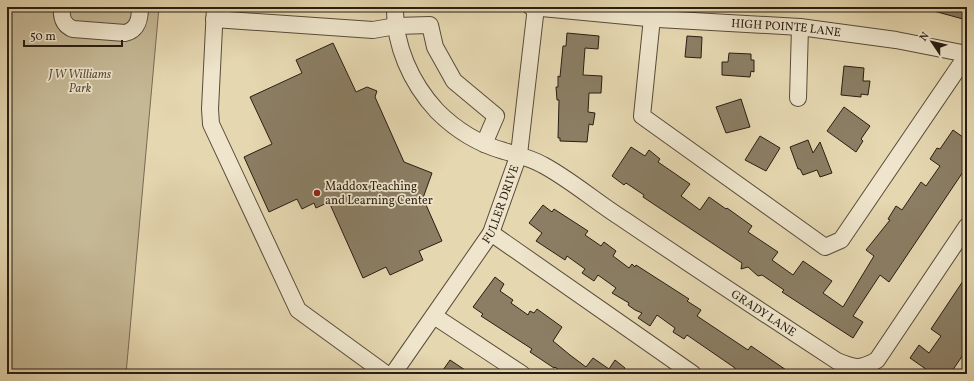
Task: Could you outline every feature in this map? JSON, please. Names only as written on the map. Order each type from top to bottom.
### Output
[{"type":"street","points":[[62,7],[61,16],[68,27],[73,29],[125,33],[132,32],[136,27],[139,21],[140,7]]},
{"type":"street","name":"GRADY LANE","points":[[395,7],[396,26],[406,62],[427,100],[449,122],[461,131],[484,144],[519,154],[543,164],[609,211],[836,361],[854,368],[868,366],[877,360],[967,226]]},
{"type":"street","name":"HIGH POINTE LANE","points":[[531,7],[652,18],[800,27],[896,40],[967,55]]},
{"type":"street","name":"FULLER DRIVE","points":[[393,374],[491,233],[519,154],[536,7]]},
{"type":"street","points":[[386,374],[298,310],[211,124],[210,110],[215,13],[373,30],[396,26],[430,25],[435,47],[454,81],[496,116],[484,144]]},
{"type":"street","points":[[652,18],[642,116],[825,247],[841,240],[967,55]]},
{"type":"street","points":[[798,98],[800,27]]},
{"type":"street","points":[[491,233],[693,374]]},
{"type":"street","points":[[434,316],[521,374]]},
{"type":"green space","name":"J W Williams Park","points":[[7,7],[159,7],[126,374],[7,374]]},
{"type":"building","points":[[930,7],[966,7],[963,19],[930,10]]},
{"type":"building","points":[[567,33],[599,36],[598,49],[585,48],[583,75],[602,76],[601,93],[589,93],[588,112],[595,113],[593,125],[589,124],[587,142],[560,141],[560,138],[558,138],[559,100],[557,100],[556,87],[558,87],[558,76],[560,77],[563,46],[566,46]]},
{"type":"building","points":[[687,36],[702,37],[701,58],[685,57]]},
{"type":"building","points":[[333,43],[356,92],[367,87],[377,91],[375,97],[404,162],[432,173],[423,198],[442,241],[419,251],[423,260],[390,275],[386,267],[363,278],[329,202],[316,208],[314,203],[302,209],[297,199],[269,212],[244,157],[272,144],[250,97],[302,73],[296,60]]},
{"type":"building","points":[[729,53],[751,54],[751,60],[754,60],[754,72],[751,71],[750,77],[722,75],[722,62],[728,62]]},
{"type":"building","points":[[844,66],[864,68],[863,81],[870,81],[868,95],[861,94],[861,97],[841,95]]},
{"type":"building","points":[[741,99],[750,127],[726,133],[716,107]]},
{"type":"building","points":[[844,107],[870,126],[861,139],[863,141],[856,152],[827,131]]},
{"type":"building","points":[[953,130],[967,140],[967,166],[889,282],[880,275],[853,316],[863,322],[853,338],[782,292],[784,290],[762,275],[758,276],[748,267],[741,269],[742,263],[643,197],[644,195],[626,183],[624,185],[612,176],[631,147],[645,156],[649,150],[660,159],[658,162],[690,184],[681,196],[700,210],[709,197],[726,209],[727,208],[752,226],[748,232],[778,252],[772,260],[793,275],[803,261],[832,281],[823,293],[843,307],[874,256],[866,250],[890,220],[888,219],[896,206],[902,210],[921,182],[926,186],[940,166],[930,159],[937,148],[940,149]]},
{"type":"building","points":[[760,136],[780,148],[766,171],[745,160]]},
{"type":"building","points":[[808,140],[813,153],[820,142],[832,173],[820,177],[817,170],[803,175],[800,169],[798,169],[790,147]]},
{"type":"building","points":[[543,205],[552,212],[554,209],[588,231],[585,235],[601,246],[604,242],[616,251],[613,256],[629,268],[632,264],[635,267],[636,265],[689,299],[687,301],[701,310],[697,316],[748,350],[751,346],[792,374],[732,374],[735,368],[687,335],[684,339],[673,332],[675,328],[657,315],[650,326],[638,318],[642,313],[635,310],[628,305],[629,303],[612,293],[616,288],[598,275],[594,281],[582,273],[585,269],[567,256],[565,260],[536,241],[542,233],[529,223]]},
{"type":"building","points":[[967,275],[967,349],[950,374],[933,374],[910,358],[919,345],[929,353],[941,336],[931,329]]},
{"type":"building","points":[[495,277],[504,284],[500,291],[513,300],[511,303],[528,315],[530,311],[534,313],[537,309],[562,327],[553,341],[570,355],[586,367],[593,358],[609,369],[615,360],[625,368],[621,374],[565,374],[530,352],[532,349],[481,316],[483,314],[473,307]]},
{"type":"building","points":[[450,360],[471,374],[449,374],[443,370]]},
{"type":"place","name":"Maddox Teaching and Learning Center","points":[[317,193]]}]
